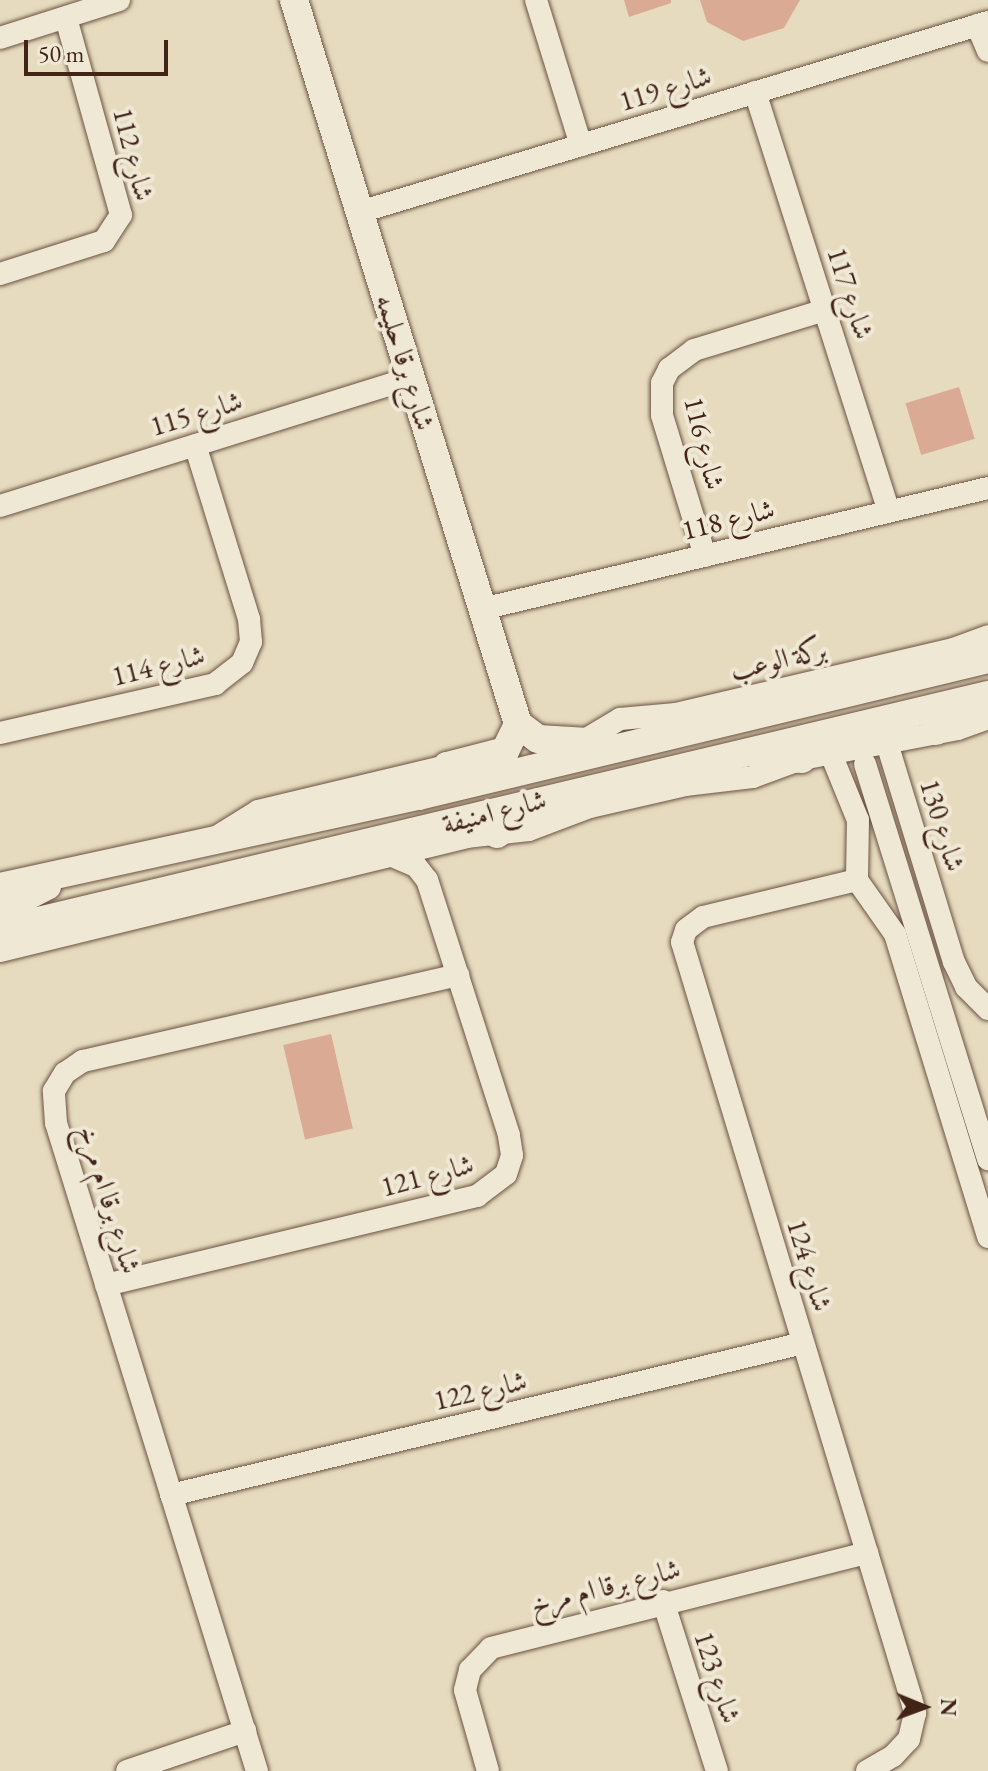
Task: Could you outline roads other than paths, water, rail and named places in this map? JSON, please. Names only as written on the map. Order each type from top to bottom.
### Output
[{"type":"street","points":[[0,38],[119,0]]},
{"type":"street","name":"شارع برقا حليمه","points":[[294,0],[518,724]]},
{"type":"street","points":[[536,0],[581,145]]},
{"type":"street","name":"شارع 112","points":[[0,274],[96,245],[119,223],[120,199],[66,18]]},
{"type":"street","points":[[982,24],[988,51]]},
{"type":"street","name":"شارع 119","points":[[360,212],[982,24]]},
{"type":"street","name":"شارع 117","points":[[755,92],[889,511]]},
{"type":"street","name":"شارع 116","points":[[705,556],[662,415],[662,383],[669,369],[694,350],[825,310]]},
{"type":"street","name":"شارع 115","points":[[0,506],[411,378]]},
{"type":"street","name":"شارع 114","points":[[0,733],[215,684],[242,663],[251,642],[249,619],[195,445]]},
{"type":"street","name":"شارع 118","points":[[482,609],[988,488]]},
{"type":"street","name":"بركة الوعب","points":[[585,740],[620,719],[676,714],[953,649],[988,636]]},
{"type":"street","name":"شارع امنيفة","points":[[5,882],[419,796],[988,659]]},
{"type":"street","points":[[726,755],[802,759],[831,754],[936,731],[984,703]]},
{"type":"street","name":"شارع امنيفة","points":[[0,930],[375,853],[551,797],[726,755],[984,703]]},
{"type":"street","points":[[499,755],[510,746],[518,724],[532,737],[553,741],[585,740],[619,748]]},
{"type":"street","name":"شارع 130","points":[[886,740],[959,975],[988,1009]]},
{"type":"street","points":[[213,839],[258,811],[553,741]]},
{"type":"street","points":[[831,754],[858,820],[857,880],[895,934],[988,1237]]},
{"type":"street","points":[[0,951],[375,853],[529,830],[590,807],[685,785],[768,774],[802,759]]},
{"type":"street","points":[[865,764],[988,1159]]},
{"type":"street","points":[[419,796],[447,766]]},
{"type":"street","points":[[497,834],[551,797]]},
{"type":"street","points":[[375,853],[416,866],[427,880],[449,842]]},
{"type":"street","points":[[0,910],[41,890],[66,870]]},
{"type":"street","name":"شارع 121","points":[[106,1285],[493,1188],[506,1174],[512,1145],[427,880]]},
{"type":"street","name":"شارع 124","points":[[857,880],[703,917],[686,930],[682,942],[915,1713],[902,1749],[867,1771]]},
{"type":"street","name":"شارع برقا ام مرخ","points":[[257,1771],[53,1113],[54,1091],[65,1073],[83,1061],[458,975]]},
{"type":"street","name":"شارع 122","points":[[171,1495],[803,1343]]},
{"type":"street","name":"شارع برقا ام مرخ","points":[[488,1771],[465,1690],[470,1670],[483,1653],[501,1644],[663,1601],[867,1553]]},
{"type":"street","name":"شارع 123","points":[[663,1601],[717,1771]]},
{"type":"street","points":[[127,1771],[245,1731]]}]
